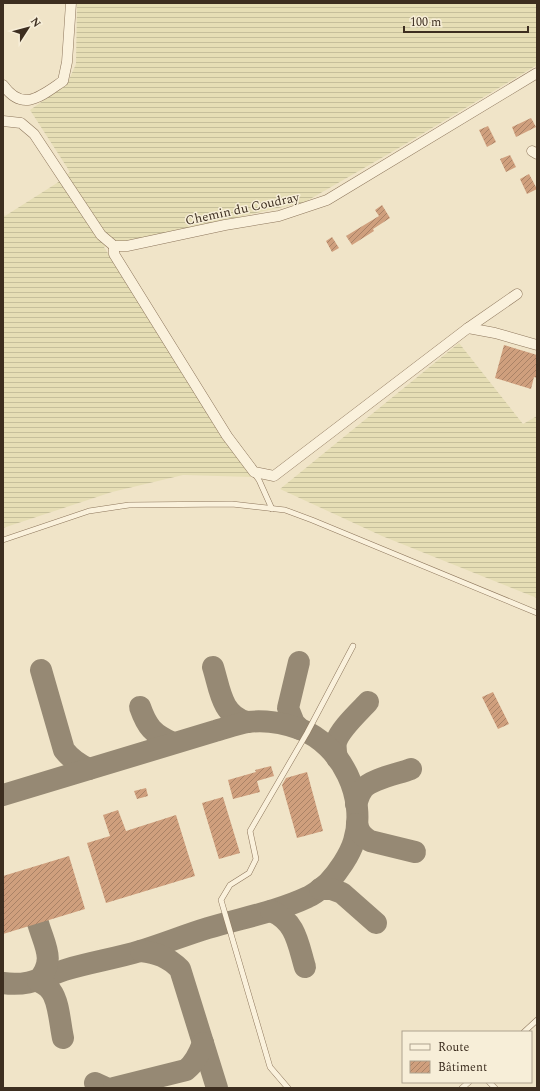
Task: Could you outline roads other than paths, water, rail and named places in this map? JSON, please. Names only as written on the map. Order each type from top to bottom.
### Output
[{"type":"street","points":[[3,85],[10,95],[22,100],[32,99],[63,81],[67,62],[71,3]]},
{"type":"street","name":"Chemin du Coudray","points":[[114,246],[127,246],[225,225],[279,216],[327,200],[537,73]]},
{"type":"street","points":[[3,121],[21,123],[34,134],[101,235],[114,246],[114,254],[139,295],[227,436],[254,472],[274,476],[468,328],[517,294]]},
{"type":"street","points":[[468,328],[495,333],[537,345]]},
{"type":"lane","points":[[254,472],[272,509]]},
{"type":"lane","points":[[3,540],[89,511],[129,505],[232,504],[286,510],[537,613]]},
{"type":"lane","points":[[288,1088],[270,1067],[221,900],[230,885],[249,873],[256,859],[250,831],[307,733],[353,646]]},
{"type":"lane","points":[[525,1031],[537,1020]]}]
